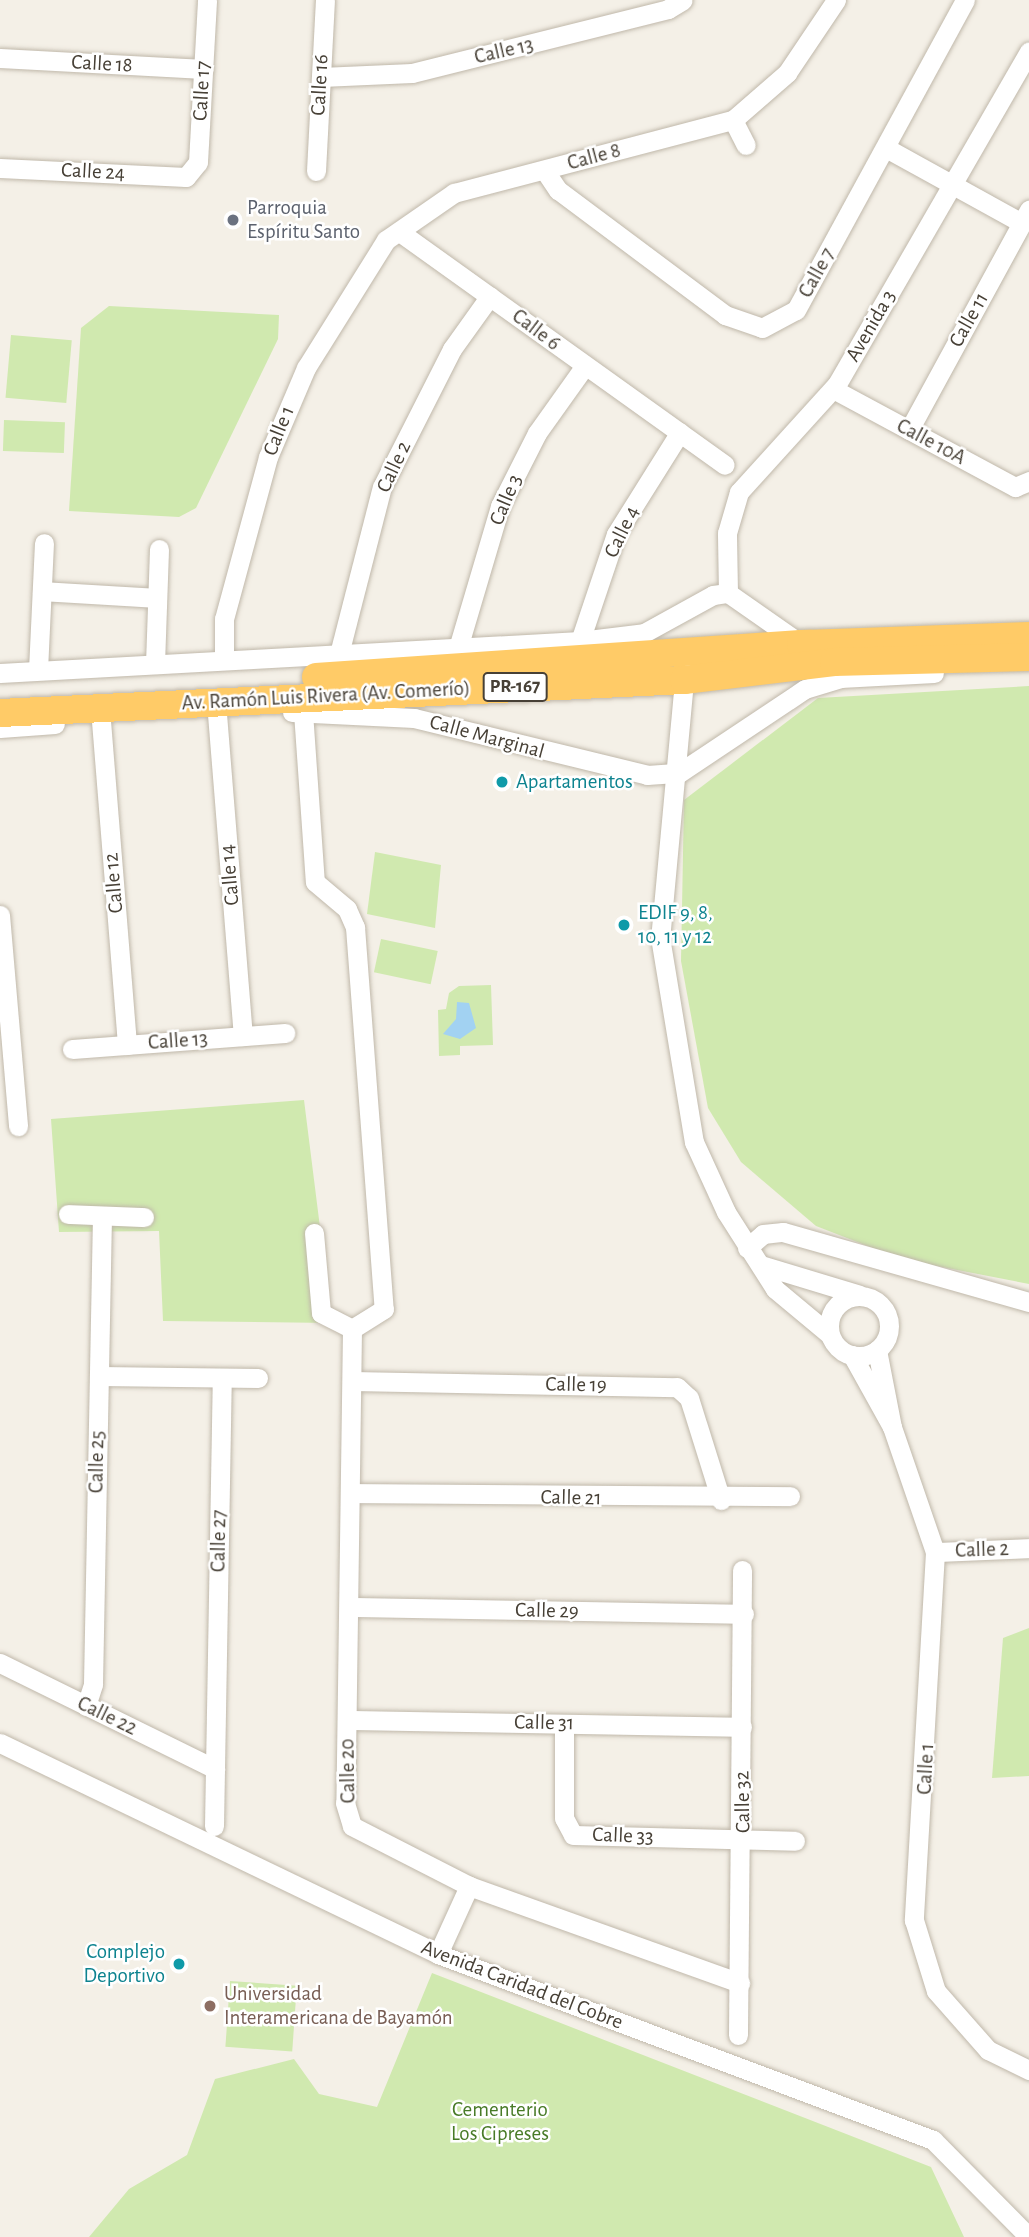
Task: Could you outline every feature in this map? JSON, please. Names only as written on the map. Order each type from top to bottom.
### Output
[{"type":"highway","name":"Av. Ramón Luis Rivera (Av. Comerío)","points":[[0,713],[685,667],[800,644],[1029,636]]},
{"type":"highway","name":"Av. Ramón Luis Rivera (Av. Comerío)","points":[[0,696],[685,667],[1029,657]]},
{"type":"street","name":"Calle 17","points":[[186,177],[198,162],[207,0]]},
{"type":"street","name":"Calle 16","points":[[316,171],[325,0]]},
{"type":"street","name":"Calle 13","points":[[321,77],[412,73],[682,0]]},
{"type":"street","name":"Calle 8","points":[[401,233],[454,193],[733,120],[788,73],[836,0]]},
{"type":"street","name":"Calle 7","points":[[545,170],[558,190],[725,315],[762,328],[796,310],[965,0]]},
{"type":"street","name":"Avenida 3","points":[[728,593],[727,533],[739,492],[833,389],[1029,51]]},
{"type":"street","name":"Calle 18","points":[[0,58],[204,69]]},
{"type":"street","points":[[733,120],[746,145]]},
{"type":"street","points":[[886,148],[1025,217]]},
{"type":"street","name":"Calle 24","points":[[0,168],[186,177]]},
{"type":"street","name":"Calle 11","points":[[909,430],[1025,217]]},
{"type":"street","name":"Calle 6","points":[[401,233],[584,367],[725,465]]},
{"type":"street","name":"Calle 1","points":[[224,660],[224,619],[268,457],[306,368],[361,274],[386,240],[401,233]]},
{"type":"street","name":"Calle 2","points":[[339,654],[382,487],[452,349],[490,296]]},
{"type":"street","name":"Calle 3","points":[[458,648],[500,506],[537,433],[584,367]]},
{"type":"street","name":"Calle 10A","points":[[833,389],[1015,487],[1029,481]]},
{"type":"street","name":"Calle 4","points":[[580,641],[616,534],[680,432]]},
{"type":"street","points":[[38,670],[44,543]]},
{"type":"street","points":[[155,664],[159,549]]},
{"type":"street","points":[[42,591],[157,597]]},
{"type":"street","points":[[0,673],[580,641],[644,633],[713,595],[728,593],[800,644]]},
{"type":"street","points":[[685,667],[679,773],[660,936],[694,1142],[747,1248],[775,1289],[852,1355],[877,1350],[886,1340],[888,1316],[881,1306],[860,1295],[761,1265]]},
{"type":"street","points":[[679,773],[805,689],[840,678],[1029,668]]},
{"type":"street","points":[[303,712],[314,883],[347,909],[358,967],[384,1308],[352,1329],[321,1313],[314,1233]]},
{"type":"street","name":"Calle Marginal","points":[[0,728],[218,714],[303,712],[414,718],[602,766],[679,773]]},
{"type":"street","name":"Calle 14","points":[[218,714],[243,1036]]},
{"type":"street","name":"Calle 12","points":[[102,720],[127,1045]]},
{"type":"street","points":[[0,915],[18,1126]]},
{"type":"street","name":"Calle 13","points":[[72,1049],[285,1033]]},
{"type":"street","points":[[68,1214],[144,1217]]},
{"type":"street","name":"Calle 25","points":[[86,1706],[93,1684],[102,1217]]},
{"type":"street","points":[[747,1248],[762,1234],[783,1232],[809,1245],[1029,1302]]},
{"type":"street","points":[[829,1334],[837,1304],[860,1295]]},
{"type":"street","name":"Calle 20","points":[[352,1329],[350,1607],[345,1803],[352,1826],[470,1886],[740,1983]]},
{"type":"street","name":"Calle 1","points":[[877,1350],[892,1427],[936,1552],[914,1920],[936,1991],[988,2050],[1029,2070]]},
{"type":"street","name":"Calle 1","points":[[852,1355],[892,1427]]},
{"type":"street","points":[[99,1376],[258,1378]]},
{"type":"street","name":"Calle 27","points":[[214,1826],[222,1378]]},
{"type":"street","name":"Calle 19","points":[[352,1381],[677,1387],[690,1398],[721,1500]]},
{"type":"street","name":"Calle 21","points":[[351,1493],[721,1500],[790,1496]]},
{"type":"street","name":"Calle 2","points":[[936,1552],[1029,1548]]},
{"type":"street","name":"Calle 32","points":[[738,2035],[744,1840],[742,1570]]},
{"type":"street","name":"Calle 29","points":[[350,1607],[744,1614]]},
{"type":"street","name":"Calle 22","points":[[0,1663],[215,1769]]},
{"type":"street","name":"Calle 31","points":[[347,1720],[742,1727]]},
{"type":"street","name":"Calle 33","points":[[564,1724],[564,1818],[573,1835],[744,1840]]},
{"type":"street","name":"Avenida Caridad del Cobre","points":[[0,1743],[438,1954],[933,2140],[1029,2237]]},
{"type":"street","points":[[744,1840],[795,1841]]},
{"type":"street","points":[[438,1954],[470,1886]]},
{"type":"green space","points":[[109,306],[279,315],[278,339],[196,508],[179,517],[69,511],[81,328]]},
{"type":"green space","points":[[11,335],[72,340],[66,403],[6,398]]},
{"type":"green space","points":[[4,420],[65,422],[64,453],[3,451]]},
{"type":"green space","points":[[1029,686],[1029,1284],[901,1259],[816,1226],[741,1162],[708,1108],[681,961],[684,800],[818,698]]},
{"type":"green space","points":[[375,852],[441,865],[435,928],[367,914]]},
{"type":"green space","points":[[381,939],[438,951],[431,984],[374,972]]},
{"type":"green space","points":[[491,985],[493,1045],[460,1046],[460,1055],[439,1056],[438,1010],[446,1009],[449,993],[459,986]]},
{"type":"green space","points":[[304,1100],[332,1323],[163,1321],[159,1231],[59,1232],[51,1119]]},
{"type":"green space","points":[[1029,1628],[1029,1776],[992,1778],[1003,1638]]},
{"type":"green space","name":"Cementerio Los Cipreses","points":[[432,1973],[931,2167],[964,2237],[89,2237],[129,2189],[187,2155],[215,2079],[294,2059],[319,2094],[377,2107]]},
{"type":"green space","points":[[230,1981],[297,1986],[292,2052],[225,2047]]},
{"type":"water","points":[[457,1002],[469,1003],[476,1028],[460,1039],[443,1034],[456,1019]]},
{"type":"place","name":"Parroquia Espíritu Santo","points":[[233,220]]},
{"type":"place","name":"Apartamentos","points":[[502,782]]},
{"type":"place","name":"EDIF 9, 8, 10, 11 y 12","points":[[624,925]]},
{"type":"place","name":"Complejo Deportivo","points":[[179,1964]]},
{"type":"place","name":"Universidad Interamericana de Bayamón","points":[[210,2006]]}]
